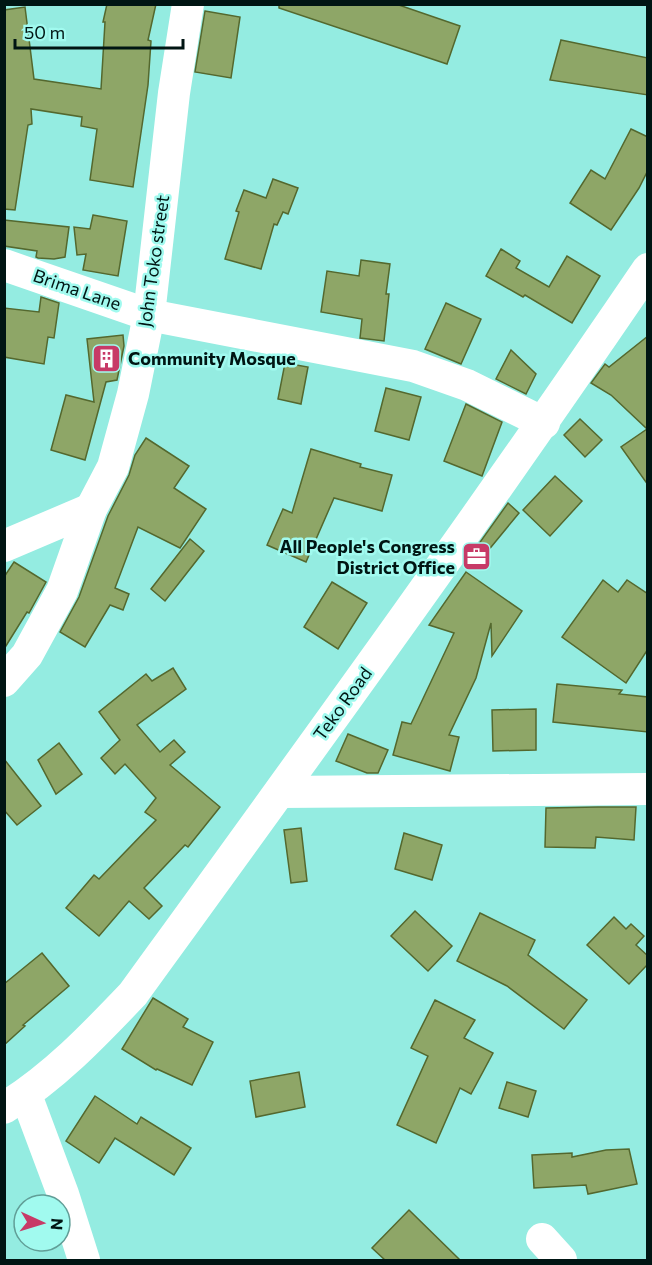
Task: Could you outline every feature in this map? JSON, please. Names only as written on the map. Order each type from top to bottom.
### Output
[{"type":"street","name":"John Toko street","points":[[4,681],[27,655],[62,591],[91,509],[113,467],[133,394],[148,315],[174,93],[188,4]]},
{"type":"street","name":"Brima Lane","points":[[4,265],[148,315],[413,366],[467,385],[544,423]]},
{"type":"street","name":"Teko Road","points":[[15,1101],[82,1048],[133,994],[544,423],[648,270]]},
{"type":"street","points":[[4,546],[91,509]]},
{"type":"street","points":[[280,792],[648,789]]},
{"type":"street","points":[[15,1101],[63,1194],[84,1260]]},
{"type":"building","points":[[107,4],[156,4],[148,40],[151,41],[148,85],[133,187],[90,180],[97,129],[81,126],[82,117],[31,109],[32,124],[28,125],[15,210],[4,209],[4,10],[25,7],[34,79],[101,89],[105,22],[103,22]]},
{"type":"building","points":[[279,4],[396,4],[460,26],[447,64],[279,8]]},
{"type":"building","points":[[205,11],[240,17],[231,78],[195,72]]},
{"type":"building","points":[[561,40],[648,58],[648,95],[550,80]]},
{"type":"building","points":[[631,129],[648,137],[648,170],[611,230],[570,203],[591,170],[605,179]]},
{"type":"building","points":[[273,179],[298,188],[288,214],[283,212],[277,225],[274,224],[261,269],[225,259],[239,212],[236,211],[244,190],[266,198]]},
{"type":"building","points":[[93,215],[127,221],[118,276],[83,270],[86,254],[77,255],[74,227],[90,229]]},
{"type":"building","points":[[4,220],[69,227],[65,257],[38,258],[36,257],[37,251],[4,246]]},
{"type":"building","points":[[501,249],[520,261],[516,268],[549,287],[567,256],[600,276],[572,323],[525,295],[523,297],[486,276]]},
{"type":"building","points":[[361,260],[390,264],[384,341],[360,338],[362,319],[321,312],[327,271],[359,276]]},
{"type":"building","points":[[41,297],[59,303],[54,338],[48,337],[44,364],[4,357],[4,308],[39,312]]},
{"type":"building","points":[[446,303],[481,319],[461,364],[425,349]]},
{"type":"building","points":[[123,335],[124,346],[117,380],[106,382],[85,460],[51,450],[66,395],[94,402],[87,339]]},
{"type":"building","points":[[648,336],[648,485],[621,447],[647,429],[611,395],[591,383],[605,364],[609,367]]},
{"type":"building","points":[[511,350],[536,374],[526,394],[496,379]]},
{"type":"building","points":[[285,363],[308,367],[301,404],[278,399]]},
{"type":"building","points":[[386,388],[421,397],[409,440],[375,431]]},
{"type":"building","points":[[466,404],[502,422],[482,476],[444,461]]},
{"type":"building","points":[[580,419],[602,440],[585,457],[564,435]]},
{"type":"building","points":[[146,438],[189,466],[174,488],[206,509],[180,548],[138,527],[115,588],[129,594],[123,610],[110,605],[85,647],[60,632],[79,597],[108,516],[129,475],[135,455]]},
{"type":"building","points":[[311,449],[361,464],[360,467],[392,475],[382,511],[334,498],[306,562],[267,545],[283,509],[292,513]]},
{"type":"building","points":[[555,476],[582,501],[550,536],[523,510]]},
{"type":"building","points":[[508,503],[519,513],[487,552],[478,545]]},
{"type":"building","points":[[190,539],[204,551],[165,601],[151,589]]},
{"type":"building","points":[[14,562],[46,582],[29,613],[27,612],[4,649],[4,577]]},
{"type":"building","points":[[466,572],[522,611],[492,656],[491,623],[476,678],[449,735],[459,737],[450,771],[393,755],[402,722],[411,724],[454,633],[429,625]]},
{"type":"building","points":[[603,580],[618,592],[627,580],[648,594],[648,649],[626,683],[562,637]]},
{"type":"building","points":[[332,582],[367,603],[338,649],[304,627]]},
{"type":"building","points":[[173,668],[186,689],[137,725],[160,752],[174,740],[185,752],[170,765],[220,807],[188,847],[185,845],[144,888],[162,906],[149,919],[129,901],[99,936],[66,908],[94,875],[99,879],[156,820],[145,812],[156,798],[125,764],[115,774],[101,758],[120,740],[99,712],[146,674],[152,681]]},
{"type":"building","points":[[557,684],[622,690],[619,694],[648,697],[648,732],[553,722]]},
{"type":"building","points":[[536,709],[536,750],[493,751],[492,710]]},
{"type":"building","points":[[348,734],[388,750],[378,773],[367,773],[336,761]]},
{"type":"building","points":[[59,743],[82,774],[56,794],[38,760]]},
{"type":"building","points":[[4,759],[41,806],[17,825],[4,810]]},
{"type":"building","points":[[636,807],[634,840],[596,837],[595,848],[545,847],[546,808]]},
{"type":"building","points":[[301,828],[307,881],[291,883],[284,830]]},
{"type":"building","points":[[404,833],[442,845],[432,880],[395,869]]},
{"type":"building","points":[[415,911],[452,946],[428,971],[391,936]]},
{"type":"building","points":[[480,913],[535,940],[528,955],[587,1000],[564,1029],[507,986],[457,961]]},
{"type":"building","points":[[614,917],[626,929],[631,924],[644,936],[636,945],[648,956],[648,964],[629,984],[587,945]]},
{"type":"building","points":[[42,953],[69,986],[23,1025],[25,1026],[4,1045],[4,984]]},
{"type":"building","points":[[153,998],[188,1019],[183,1027],[213,1042],[192,1085],[156,1070],[122,1049]]},
{"type":"building","points":[[435,1000],[475,1020],[464,1038],[493,1053],[471,1094],[460,1088],[436,1143],[397,1125],[428,1056],[411,1048]]},
{"type":"building","points":[[299,1072],[305,1107],[256,1117],[250,1081]]},
{"type":"building","points":[[507,1082],[536,1091],[528,1117],[499,1108]]},
{"type":"building","points":[[95,1096],[137,1124],[141,1117],[191,1148],[174,1175],[115,1138],[99,1163],[66,1141]]},
{"type":"building","points":[[629,1149],[637,1184],[588,1194],[586,1185],[534,1188],[532,1155],[572,1153],[572,1157],[606,1150]]},
{"type":"building","points":[[409,1210],[460,1260],[385,1260],[372,1248]]},
{"type":"place","name":"Community Mosque","points":[[107,359]]},
{"type":"place","name":"All People's Congress District Office","points":[[476,557]]}]
